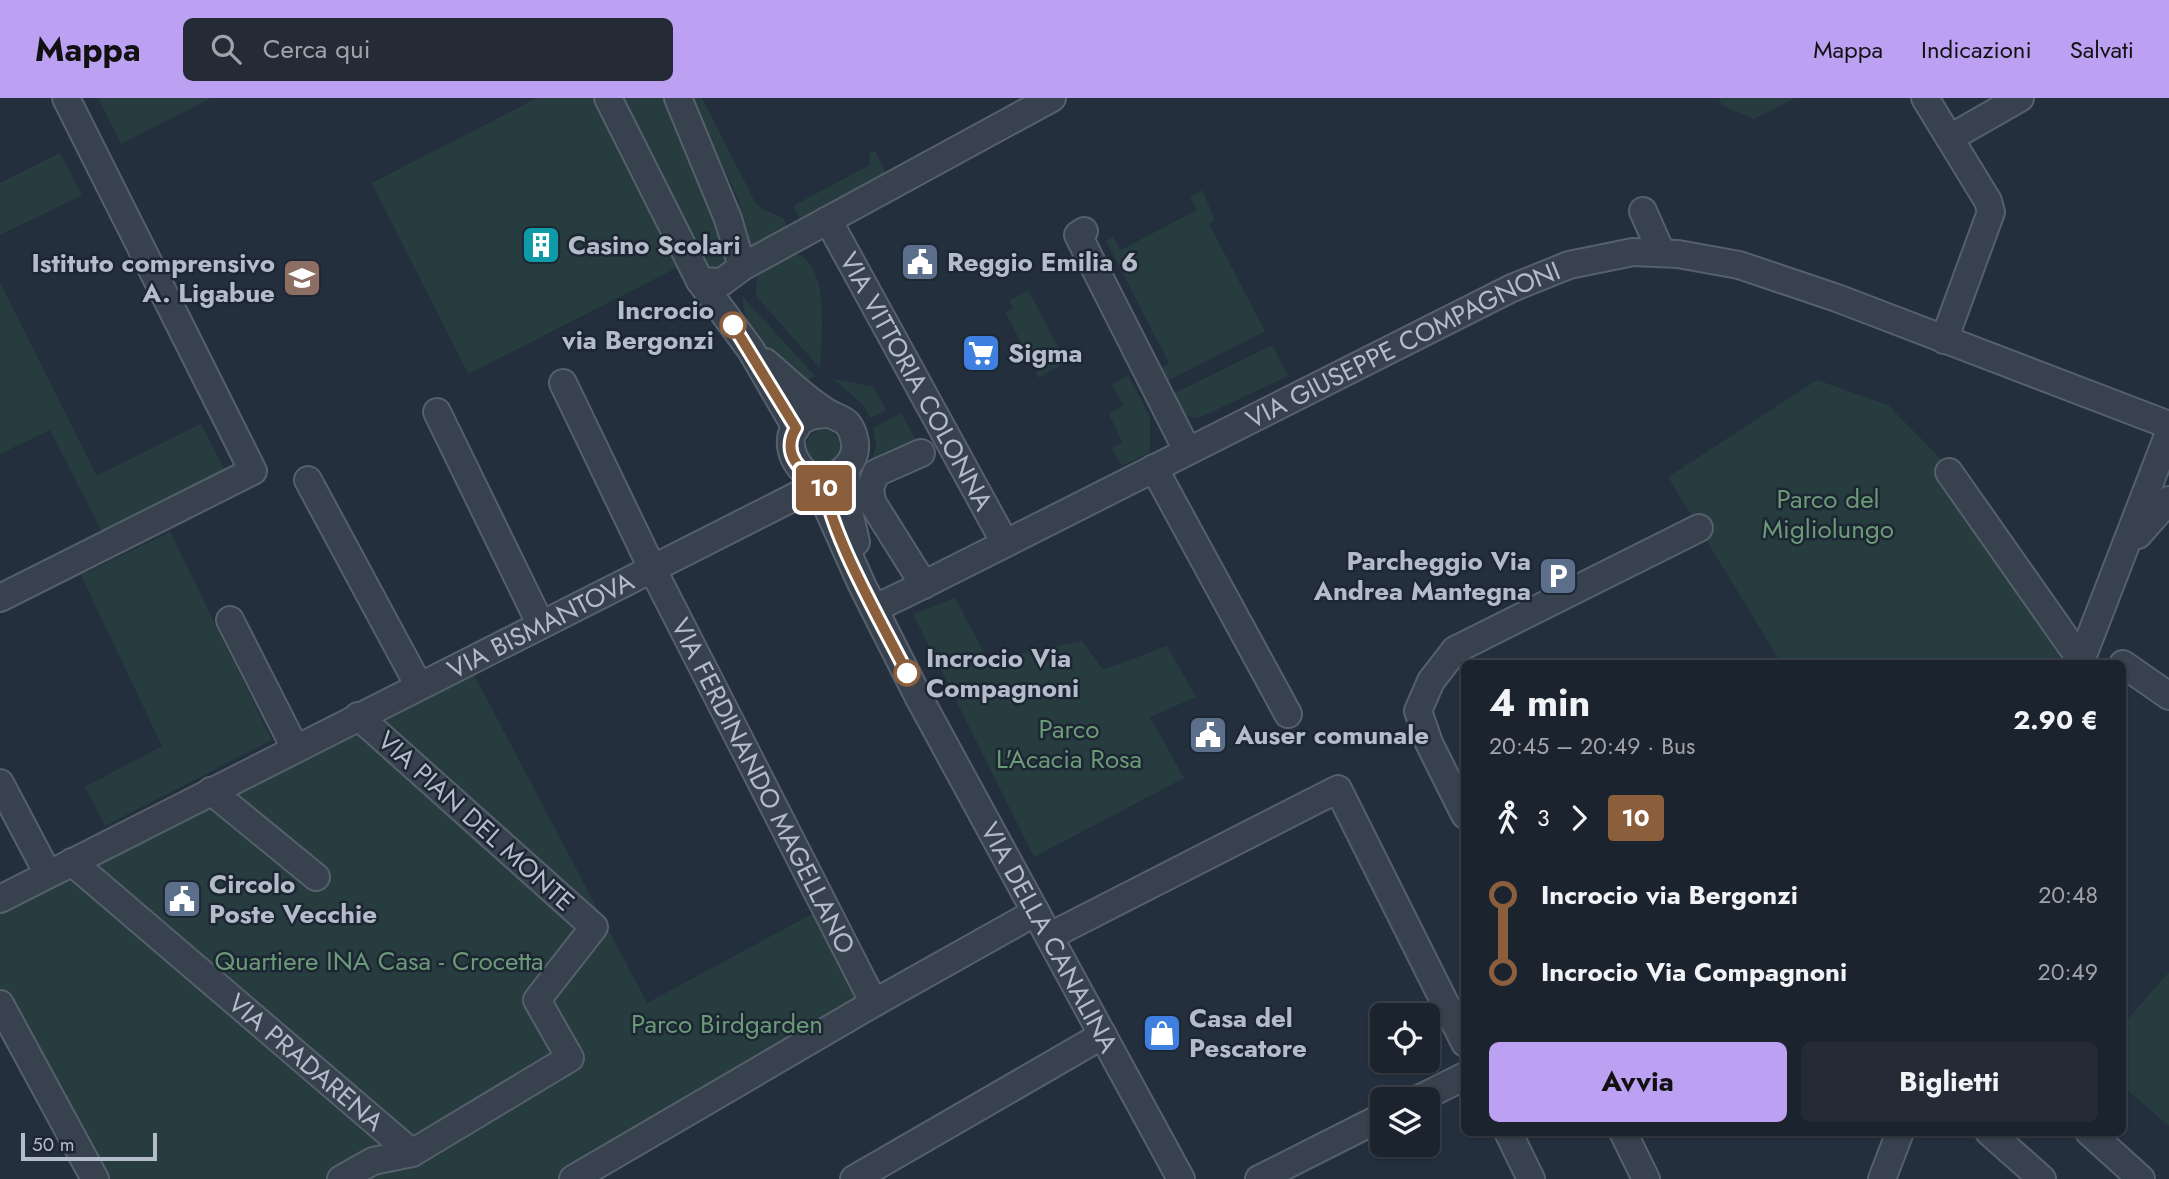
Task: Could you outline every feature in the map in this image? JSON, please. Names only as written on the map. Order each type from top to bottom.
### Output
[{"type":"street","points":[[0,598],[253,471],[66,98]]},
{"type":"street","name":"VIA DELLA CANALINA","points":[[608,98],[700,281],[751,350],[796,428],[791,438],[791,453],[825,472],[847,503],[855,540],[918,696],[1181,1179]]},
{"type":"street","points":[[678,98],[728,219],[742,267],[733,325]]},
{"type":"street","points":[[700,281],[722,282],[742,267],[1052,98]]},
{"type":"street","points":[[1926,98],[1989,201],[1991,212],[1944,340]]},
{"type":"street","points":[[1950,138],[2020,98]]},
{"type":"street","points":[[1643,211],[1661,252]]},
{"type":"street","name":"VIA VITTORIA COLONNA","points":[[828,220],[1005,544]]},
{"type":"street","points":[[1084,232],[1078,235],[1187,450]]},
{"type":"street","name":"VIA GIUSEPPE COMPAGNONI","points":[[875,594],[889,586],[923,585],[1512,288],[1569,265],[1633,252],[1661,252],[1765,271],[2169,425]]},
{"type":"street","name":"VIA DELLA CANALINA","points":[[751,350],[829,414],[842,419],[854,435],[855,449],[825,472]]},
{"type":"street","name":"VIA FERDINANDO MAGELLANO","points":[[563,383],[652,568],[874,1003]]},
{"type":"street","points":[[437,412],[540,623]]},
{"type":"street","points":[[796,428],[808,417],[829,414]]},
{"type":"street","points":[[2083,655],[2169,433]]},
{"type":"street","points":[[921,453],[876,473],[870,495],[923,585]]},
{"type":"street","points":[[1154,468],[1288,714]]},
{"type":"street","name":"VIA BISMANTOVA","points":[[0,899],[785,501],[825,472]]},
{"type":"street","points":[[1949,472],[2083,655],[2107,660]]},
{"type":"street","points":[[307,480],[419,686]]},
{"type":"street","points":[[2121,559],[2144,527],[2169,500]]},
{"type":"street","points":[[1461,807],[1429,743],[1418,711],[1432,681],[1455,650],[1699,528]]},
{"type":"street","points":[[230,620],[295,748]]},
{"type":"street","points":[[2126,666],[2169,695]]},
{"type":"street","name":"VIA PIAN DEL MONTE","points":[[358,716],[594,927],[537,1000],[570,1058],[412,1153]]},
{"type":"street","points":[[0,783],[48,874]]},
{"type":"street","points":[[1050,936],[1338,789],[1461,1035]]},
{"type":"street","points":[[211,790],[316,877]]},
{"type":"street","name":"VIA PRADARENA","points":[[72,862],[412,1153]]},
{"type":"street","points":[[573,1179],[874,1003],[1037,912]]},
{"type":"street","points":[[0,1004],[95,1179]]},
{"type":"street","points":[[854,1179],[1103,1035]]},
{"type":"street","points":[[1440,1088],[1461,1078]]},
{"type":"street","points":[[1259,1179],[1370,1123]]},
{"type":"street","points":[[1510,1136],[1531,1179]]},
{"type":"street","points":[[1625,1136],[1646,1179]]},
{"type":"street","points":[[1882,1179],[1898,1136]]},
{"type":"street","points":[[1994,1136],[2042,1179]]},
{"type":"street","points":[[2093,1136],[2141,1179]]},
{"type":"street","points":[[341,1179],[373,1161],[412,1153]]},
{"type":"green space","points":[[98,98],[211,98],[121,144]]},
{"type":"green space","points":[[537,98],[595,98],[682,265],[468,374],[372,183]]},
{"type":"green space","points":[[607,98],[667,98],[734,267],[700,279]]},
{"type":"green space","points":[[689,98],[702,98],[755,202],[762,209],[784,218],[788,231],[754,250],[746,248],[739,201]]},
{"type":"green space","points":[[1718,98],[1795,98],[1754,119],[1723,106]]},
{"type":"green space","points":[[875,151],[888,178],[803,224],[793,206],[870,165],[869,154]]},
{"type":"green space","points":[[60,153],[82,195],[0,235],[0,183]]},
{"type":"green space","points":[[1202,190],[1215,220],[1209,224],[1265,331],[1162,384],[1156,371],[1169,363],[1106,241],[1113,237],[1121,250],[1197,210],[1190,197]]},
{"type":"green space","points":[[796,253],[807,261],[815,273],[819,287],[822,304],[820,368],[756,296],[757,275]]},
{"type":"green space","points":[[0,282],[97,476],[201,424],[226,472],[103,534],[50,430],[0,454]]},
{"type":"green space","points":[[1028,290],[1066,362],[1039,378],[1006,313],[1013,308],[1009,301]]},
{"type":"green space","points":[[743,296],[815,376],[802,384],[773,356],[747,321]]},
{"type":"green space","points":[[1272,345],[1288,376],[1199,418],[1185,416],[1169,396]]},
{"type":"green space","points":[[1128,375],[1150,417],[1150,452],[1122,466],[1112,448],[1122,442],[1109,414],[1123,406],[1112,384]]},
{"type":"green space","points":[[834,379],[874,387],[886,410],[871,418],[862,404]]},
{"type":"green space","name":"Parco del Migliolungo","points":[[1817,380],[1888,405],[1947,465],[1937,472],[2063,660],[1779,660],[1668,477]]},
{"type":"green space","points":[[901,413],[916,440],[871,465],[876,445],[873,428]]},
{"type":"green space","points":[[823,430],[835,435],[840,447],[835,459],[823,464],[811,459],[806,447],[811,435]]},
{"type":"green space","points":[[170,532],[272,740],[105,826],[85,787],[162,746],[81,575]]},
{"type":"green space","name":"Parco L'Acacia Rosa","points":[[955,598],[988,660],[1082,641],[1103,670],[1167,646],[1196,697],[1150,717],[1184,778],[1034,857],[913,614]]},
{"type":"green space","name":"Quartiere INA Casa - Crocetta","points":[[471,669],[647,1003],[812,914],[863,1009],[573,1179],[95,1179],[0,1004],[0,912]]},
{"type":"green space","points":[[2169,972],[2169,1126],[2126,1089],[2126,1022]]},
{"type":"bus line","name":"10","points":[[733,325],[751,350],[796,428],[790,446],[797,466],[813,477],[825,478],[824,493],[828,509],[862,585],[907,673]]},
{"type":"place","name":"Casino Scolari","points":[[541,245]]},
{"type":"place","name":"Reggio Emilia 6","points":[[920,262]]},
{"type":"place","name":"Istituto comprensivo A. Ligabue","points":[[302,278]]},
{"type":"place","name":"Incrocio via Bergonzi","points":[[733,325]]},
{"type":"place","name":"Sigma","points":[[981,353]]},
{"type":"place","name":"Parcheggio Via Andrea Mantegna","points":[[1558,576]]},
{"type":"place","name":"Incrocio Via Compagnoni","points":[[907,673]]},
{"type":"place","name":"Auser comunale","points":[[1208,735]]},
{"type":"place","name":"Circolo Poste Vecchie","points":[[182,899]]},
{"type":"place","name":"Casa del Pescatore","points":[[1162,1033]]},
{"type":"park label","name":"Parco Birdgarden","points":[[727,1024]]}]
